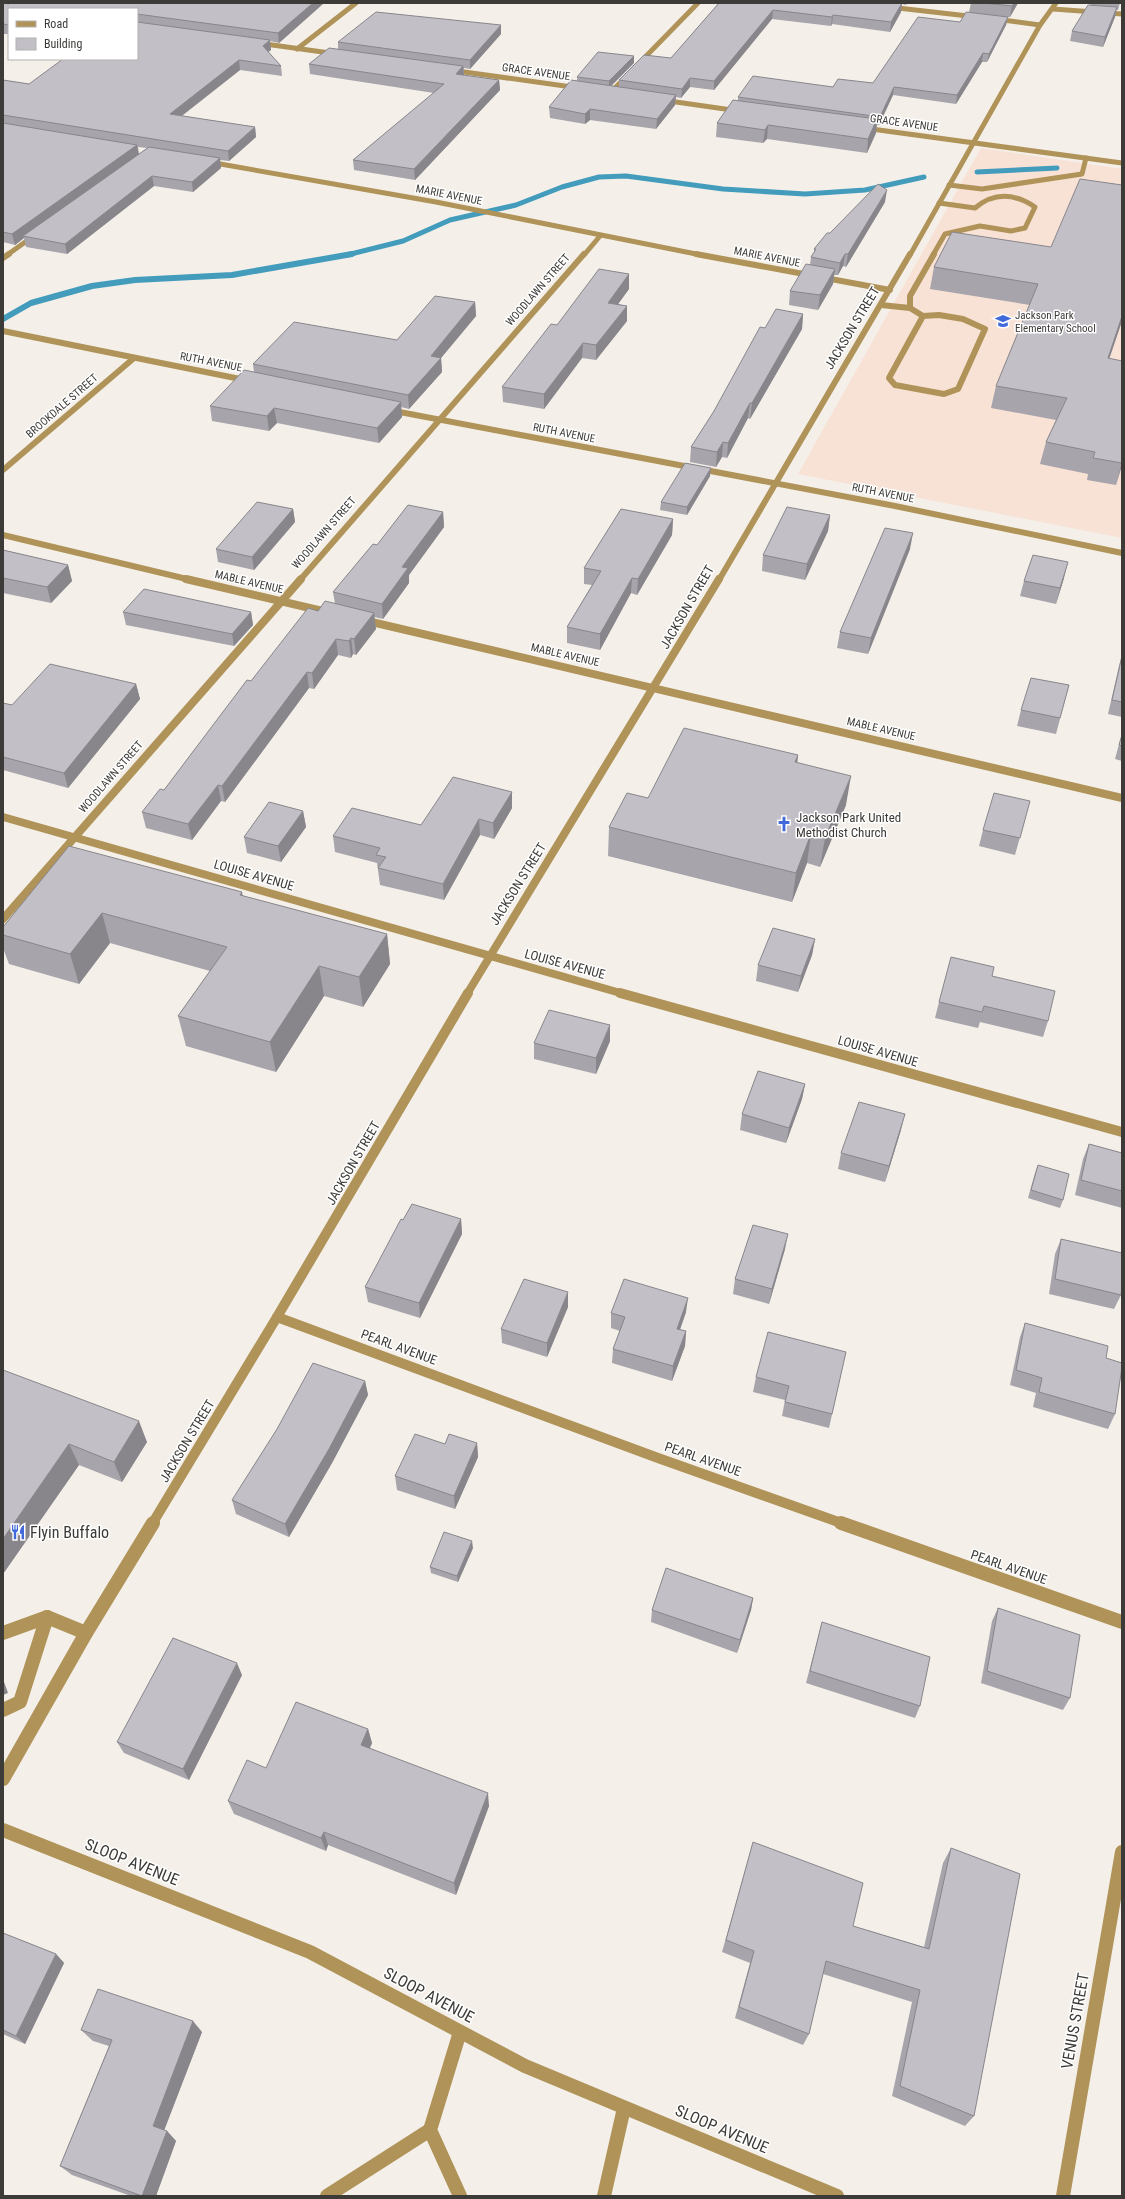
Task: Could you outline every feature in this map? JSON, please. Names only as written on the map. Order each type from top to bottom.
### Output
[{"type":"street","points":[[297,49],[356,3]]},
{"type":"street","points":[[610,93],[698,3]]},
{"type":"street","points":[[880,6],[979,18]]},
{"type":"street","points":[[1055,6],[1122,14]]},
{"type":"street","name":"JACKSON STREET","points":[[3,1779],[86,1633],[277,1317],[489,956],[655,687],[890,290],[1040,25],[1055,6]]},
{"type":"street","points":[[987,18],[1040,25]]},
{"type":"street","points":[[251,42],[344,55]]},
{"type":"street","name":"GRACE AVENUE","points":[[446,70],[586,89]]},
{"type":"street","points":[[602,92],[618,94]]},
{"type":"street","points":[[657,99],[744,111]]},
{"type":"street","name":"GRACE AVENUE","points":[[855,126],[1122,163]]},
{"type":"street","points":[[949,185],[982,189],[1082,174],[1086,158]]},
{"type":"street","name":"MARIE AVENUE","points":[[203,161],[295,176],[600,236],[890,290]]},
{"type":"street","points":[[910,308],[910,296],[946,234],[980,226],[1011,231],[1025,228],[1035,207],[1029,202],[1019,199],[993,198],[984,200],[976,213],[980,226]]},
{"type":"street","points":[[939,203],[976,213]]},
{"type":"street","points":[[3,258],[41,230]]},
{"type":"street","name":"WOODLAWN STREET","points":[[3,919],[279,601],[600,236]]},
{"type":"street","points":[[880,305],[910,308],[923,316],[937,314],[973,321],[985,330],[958,390],[944,394],[895,385],[889,378],[923,316]]},
{"type":"street","name":"RUTH AVENUE","points":[[3,331],[260,384]]},
{"type":"street","name":"BROOKDALE STREET","points":[[3,470],[134,358]]},
{"type":"street","name":"RUTH AVENUE","points":[[385,409],[774,485],[895,506],[1122,553]]},
{"type":"street","name":"MABLE AVENUE","points":[[3,535],[341,615]]},
{"type":"street","name":"MABLE AVENUE","points":[[356,618],[655,687],[1122,798]]},
{"type":"street","name":"LOUISE AVENUE","points":[[3,817],[489,956],[1122,1132]]},
{"type":"street","name":"PEARL AVENUE","points":[[277,1317],[650,1455],[1122,1622]]},
{"type":"street","points":[[3,1634],[47,1617],[86,1633]]},
{"type":"street","points":[[3,1710],[20,1702],[47,1617]]},
{"type":"street","name":"SLOOP AVENUE","points":[[3,1830],[310,1952],[525,2066],[837,2196]]},
{"type":"street","name":"VENUS STREET","points":[[1063,2196],[1122,1852]]},
{"type":"street","points":[[327,2196],[430,2130],[460,2032]]},
{"type":"street","points":[[604,2196],[624,2108]]},
{"type":"street","points":[[430,2130],[460,2196]]},
{"type":"shaded area","name":"Jackson Park Elementary School","points":[[981,148],[1122,169],[1122,538],[798,474]]},
{"type":"building","points":[[3,3],[313,3],[278,33],[138,14],[138,8],[8,8],[8,25],[3,24]]},
{"type":"building","points":[[719,3],[902,3],[891,22],[773,10],[714,81],[690,78],[682,89],[619,80],[644,55],[671,58]]},
{"type":"building","points":[[984,3],[1014,3],[1012,6]]},
{"type":"building","points":[[1088,5],[1117,7],[1105,37],[1072,31]]},
{"type":"building","points":[[376,12],[501,25],[470,60],[338,42]]},
{"type":"building","points":[[966,12],[1008,17],[989,54],[983,53],[957,95],[894,87],[880,117],[738,97],[753,76],[833,87],[838,79],[873,83],[918,17],[960,22]]},
{"type":"building","points":[[138,22],[270,40],[263,46],[281,66],[239,60],[170,114],[255,127],[228,151],[3,115],[3,80],[29,84],[62,60],[138,60]]},
{"type":"building","points":[[329,48],[463,66],[456,74],[499,80],[414,169],[353,160],[444,84],[309,64]]},
{"type":"building","points":[[598,52],[634,56],[609,81],[577,77]]},
{"type":"building","points":[[571,80],[676,95],[657,119],[590,109],[585,114],[549,107]]},
{"type":"building","points":[[733,100],[877,119],[868,139],[768,125],[765,130],[717,123]]},
{"type":"building","points":[[3,123],[137,145],[12,234],[3,232]]},
{"type":"building","points":[[149,147],[220,158],[192,182],[152,176],[65,244],[23,236]]},
{"type":"building","points":[[1080,179],[1122,185],[1122,316],[1108,358],[1122,361],[1122,463],[1093,458],[1095,452],[1046,442],[1067,398],[996,386],[1038,284],[934,267],[952,232],[1051,247]]},
{"type":"building","points":[[878,184],[887,190],[848,254],[845,254],[840,263],[811,257],[816,249],[814,249],[827,233],[830,233]]},
{"type":"building","points":[[806,264],[835,269],[820,295],[790,291]]},
{"type":"building","points":[[599,269],[629,274],[608,303],[627,306],[596,345],[583,343],[544,394],[502,387],[551,324],[557,325]]},
{"type":"building","points":[[435,296],[475,302],[431,356],[441,358],[408,395],[253,364],[294,322],[397,340]]},
{"type":"building","points":[[776,309],[803,314],[728,443],[723,442],[717,452],[691,447],[714,411],[760,327],[765,328]]},
{"type":"building","points":[[244,370],[401,402],[377,428],[274,408],[267,416],[210,406]]},
{"type":"building","points":[[685,463],[711,468],[687,507],[661,502]]},
{"type":"building","points":[[257,502],[293,509],[252,557],[216,549]]},
{"type":"building","points":[[408,505],[443,512],[402,567],[408,568],[382,604],[333,592],[373,544],[377,545]]},
{"type":"building","points":[[787,507],[830,515],[807,564],[763,555]]},
{"type":"building","points":[[621,509],[673,519],[638,579],[632,578],[600,634],[567,627],[601,571],[584,568]]},
{"type":"building","points":[[885,528],[913,533],[871,638],[840,632]]},
{"type":"building","points":[[3,550],[68,565],[47,587],[3,578]]},
{"type":"building","points":[[1033,555],[1068,562],[1060,588],[1024,581]]},
{"type":"building","points":[[144,589],[251,612],[232,634],[123,612]]},
{"type":"building","points":[[325,601],[374,613],[354,639],[351,638],[349,641],[336,639],[312,673],[307,672],[222,786],[218,785],[188,824],[142,812],[160,789],[164,790],[247,680],[251,681],[308,608],[318,611]]},
{"type":"building","points":[[1122,656],[1122,702],[1112,700]]},
{"type":"building","points":[[50,664],[136,684],[64,773],[3,757],[3,703],[12,705]]},
{"type":"building","points":[[1031,678],[1069,685],[1060,718],[1021,710]]},
{"type":"building","points":[[684,728],[798,755],[795,762],[851,776],[825,838],[811,834],[796,873],[609,827],[627,793],[648,798]]},
{"type":"building","points":[[1122,735],[1122,746],[1119,745]]},
{"type":"building","points":[[453,777],[512,792],[493,823],[479,819],[443,884],[378,868],[386,857],[376,855],[380,848],[333,836],[352,808],[421,825]]},
{"type":"building","points":[[994,793],[1030,801],[1020,838],[983,830]]},
{"type":"building","points":[[269,802],[303,811],[278,846],[244,837]]},
{"type":"building","points":[[69,846],[242,892],[240,895],[387,934],[359,977],[319,966],[270,1042],[178,1016],[227,947],[102,913],[70,954],[3,935],[3,927]]},
{"type":"building","points":[[773,928],[815,939],[801,976],[758,965]]},
{"type":"building","points":[[951,957],[994,967],[992,976],[1055,991],[1048,1021],[984,1006],[982,1012],[939,1002]]},
{"type":"building","points":[[549,1010],[610,1025],[596,1058],[534,1043]]},
{"type":"building","points":[[758,1071],[805,1084],[789,1128],[742,1114]]},
{"type":"building","points":[[859,1102],[905,1114],[889,1166],[841,1153]]},
{"type":"building","points":[[1089,1144],[1122,1153],[1122,1191],[1081,1180]]},
{"type":"building","points":[[1038,1165],[1069,1174],[1063,1200],[1031,1190]]},
{"type":"building","points":[[412,1204],[461,1219],[419,1303],[365,1287],[401,1219],[403,1220]]},
{"type":"building","points":[[753,1225],[788,1234],[772,1289],[735,1279]]},
{"type":"building","points":[[1061,1239],[1122,1253],[1121,1295],[1055,1279]]},
{"type":"building","points":[[524,1279],[568,1292],[547,1343],[501,1329]]},
{"type":"building","points":[[624,1279],[688,1298],[677,1329],[686,1331],[673,1366],[613,1349],[625,1317],[611,1313]]},
{"type":"building","points":[[1025,1323],[1108,1346],[1106,1358],[1122,1363],[1115,1414],[1039,1392],[1042,1378],[1016,1370]]},
{"type":"building","points":[[768,1332],[846,1352],[832,1414],[785,1402],[789,1386],[756,1377]]},
{"type":"building","points":[[313,1363],[365,1381],[329,1449],[285,1524],[232,1500],[277,1429]]},
{"type":"building","points":[[3,1370],[139,1421],[114,1462],[69,1444],[3,1539]]},
{"type":"building","points":[[415,1434],[445,1444],[449,1434],[477,1443],[454,1496],[395,1476]]},
{"type":"building","points":[[444,1532],[472,1541],[457,1576],[430,1567]]},
{"type":"building","points":[[666,1568],[753,1598],[740,1640],[652,1610]]},
{"type":"building","points":[[998,1608],[1080,1635],[1070,1698],[987,1671]]},
{"type":"building","points":[[822,1622],[930,1657],[920,1706],[810,1671]]},
{"type":"building","points":[[173,1638],[237,1663],[183,1769],[117,1742]]},
{"type":"building","points":[[296,1702],[368,1729],[361,1745],[488,1793],[454,1883],[324,1832],[321,1838],[228,1801],[247,1760],[266,1768]]},
{"type":"building","points":[[753,1842],[863,1883],[853,1926],[929,1949],[951,1848],[1020,1874],[974,2116],[900,2086],[920,1990],[826,1961],[809,2034],[739,2007],[754,1951],[726,1940]]},
{"type":"building","points":[[3,1933],[56,1954],[16,2036],[3,2030]]},
{"type":"building","points":[[98,1989],[193,2021],[153,2126],[167,2131],[142,2196],[60,2166],[112,2040],[81,2030]]},
{"type":"waterway","points":[[977,172],[1057,168]]},
{"type":"waterway","points":[[349,255],[403,241],[450,220],[516,205],[562,187],[599,177],[626,176],[723,189],[805,194],[865,190],[924,177]]},
{"type":"waterway","points":[[3,319],[31,303],[92,286],[135,280],[232,275],[349,255]]},
{"type":"place","name":"Jackson Park Elementary School","points":[[1003,321]]},
{"type":"place","name":"Jackson Park United Methodist Church","points":[[784,824]]},
{"type":"place","name":"Flyin Buffalo","points":[[18,1532]]}]
